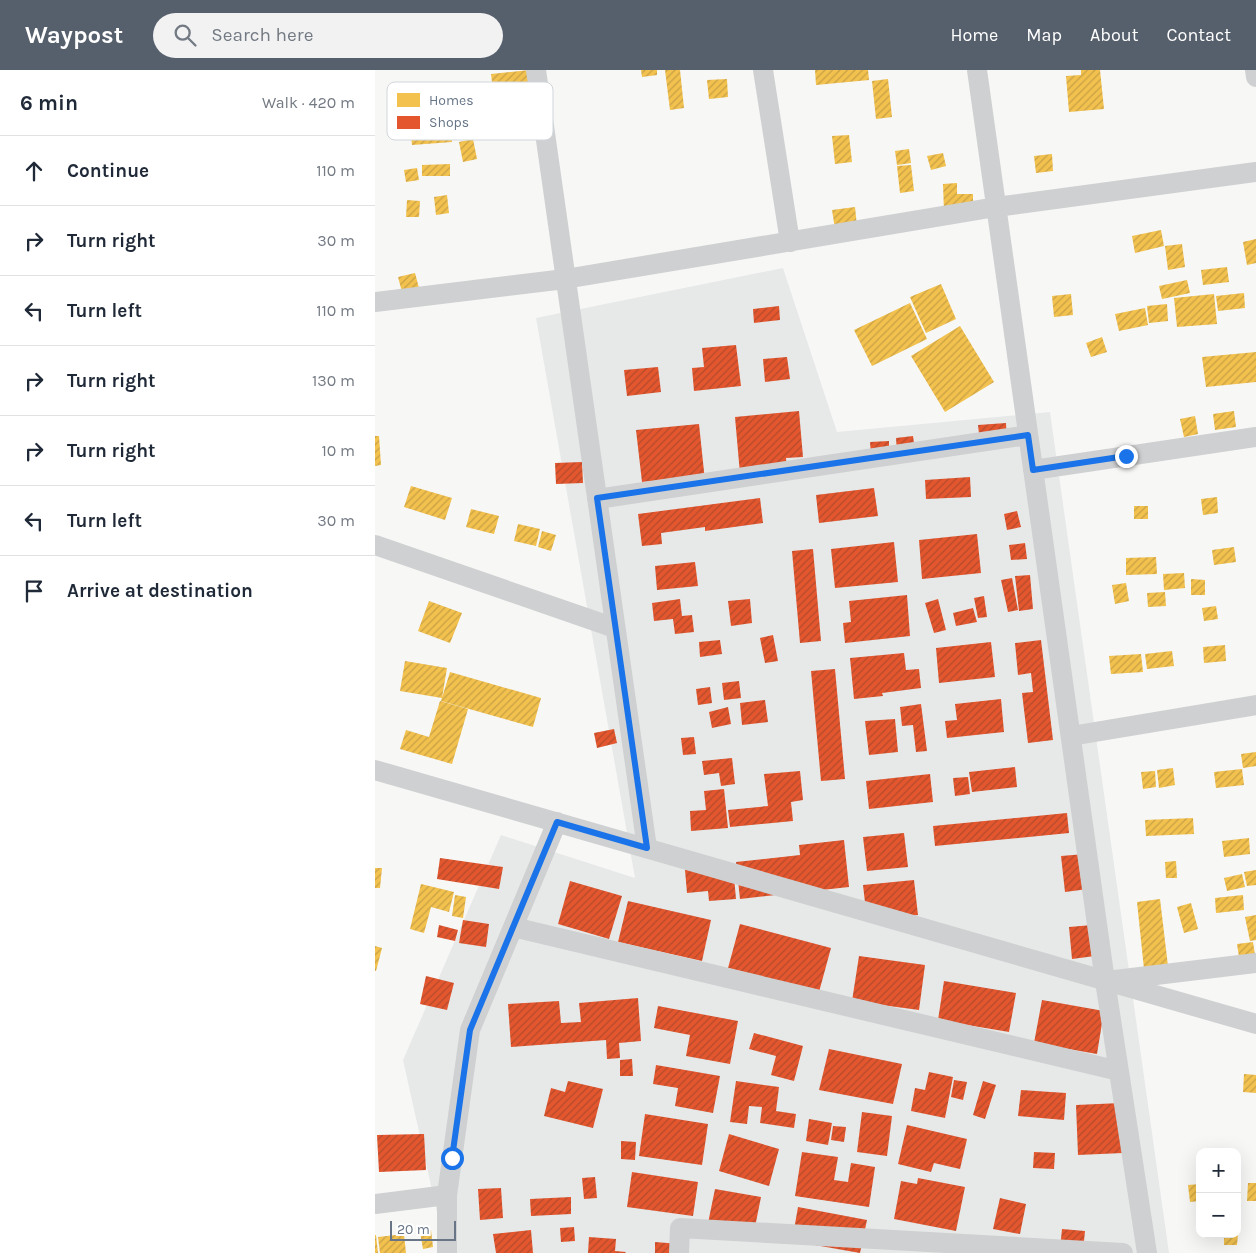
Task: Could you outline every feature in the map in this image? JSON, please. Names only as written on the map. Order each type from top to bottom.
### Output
[{"type":"street","points":[[763,70],[789,242]]},
{"type":"street","points":[[977,70],[1105,981],[1147,1253]]},
{"type":"street","points":[[1255,70],[1256,77]]},
{"type":"street","points":[[546,140],[647,848]]},
{"type":"street","points":[[375,302],[565,279],[996,207],[1256,172]]},
{"type":"street","points":[[597,498],[1028,435]]},
{"type":"street","points":[[1033,470],[1256,437]]},
{"type":"street","points":[[375,545],[615,628]]},
{"type":"street","points":[[1071,736],[1256,706]]},
{"type":"street","points":[[375,770],[1256,1024]]},
{"type":"street","points":[[447,1253],[447,1195],[470,1030],[557,822]]},
{"type":"street","points":[[513,927],[1119,1071]]},
{"type":"street","points":[[1105,981],[1256,963]]},
{"type":"street","points":[[375,1204],[447,1195]]},
{"type":"street","points":[[679,1253],[680,1228],[1123,1253]]},
{"type":"shaded area","points":[[783,268],[837,432],[1050,412],[1169,1253],[446,1253],[403,1060],[501,835],[635,878],[536,318]]},
{"type":"building: Homes","points":[[530,70],[532,82],[492,82],[491,74]]},
{"type":"building: Homes","points":[[641,70],[657,70],[657,75],[642,77]]},
{"type":"building: Homes","points":[[665,70],[680,70],[684,108],[670,110]]},
{"type":"building: Homes","points":[[815,70],[868,70],[869,80],[816,85]]},
{"type":"building: Homes","points":[[1081,70],[1100,70],[1104,109],[1069,112],[1066,76],[1081,75]]},
{"type":"building: Homes","points":[[727,79],[728,97],[709,99],[707,80]]},
{"type":"building: Homes","points":[[888,79],[892,117],[876,119],[872,81]]},
{"type":"building: Homes","points":[[849,135],[852,162],[835,164],[832,136]]},
{"type":"building: Homes","points":[[411,140],[452,140],[452,142],[412,145]]},
{"type":"building: Homes","points":[[473,140],[477,159],[463,162],[459,142]]},
{"type":"building: Homes","points":[[909,149],[911,163],[897,165],[895,151]]},
{"type":"building: Homes","points":[[943,153],[946,166],[931,170],[927,156]]},
{"type":"building: Homes","points":[[1052,154],[1053,171],[1036,173],[1034,156]]},
{"type":"building: Homes","points":[[450,164],[450,176],[422,176],[422,165]]},
{"type":"building: Homes","points":[[911,165],[914,191],[900,193],[897,166]]},
{"type":"building: Homes","points":[[417,168],[419,180],[406,182],[404,170]]},
{"type":"building: Homes","points":[[957,183],[957,194],[973,194],[973,211],[944,212],[943,184]]},
{"type":"building: Homes","points":[[447,195],[449,213],[436,215],[434,197]]},
{"type":"building: Homes","points":[[407,200],[420,201],[419,217],[406,217]]},
{"type":"building: Homes","points":[[855,207],[857,226],[835,229],[832,210]]},
{"type":"building: Homes","points":[[1161,230],[1164,246],[1135,253],[1132,236]]},
{"type":"building: Homes","points":[[1256,239],[1256,263],[1247,265],[1243,242]]},
{"type":"building: Homes","points":[[1182,244],[1185,267],[1168,270],[1165,246]]},
{"type":"building: Homes","points":[[1227,267],[1229,282],[1203,285],[1201,270]]},
{"type":"building: Homes","points":[[415,273],[419,288],[402,292],[398,277]]},
{"type":"building: Homes","points":[[1187,280],[1190,293],[1162,299],[1159,286]]},
{"type":"building: Homes","points":[[941,284],[956,319],[926,333],[910,297]]},
{"type":"building: Homes","points":[[1244,293],[1245,308],[1218,311],[1216,296]]},
{"type":"building: Homes","points":[[1071,294],[1073,315],[1054,317],[1052,296]]},
{"type":"building: Homes","points":[[1214,294],[1217,324],[1177,327],[1174,298]]},
{"type":"building: Homes","points":[[910,303],[927,339],[872,366],[854,330]]},
{"type":"building: Homes","points":[[1167,304],[1168,321],[1149,323],[1147,306]]},
{"type":"building: Homes","points":[[1145,308],[1148,325],[1119,331],[1115,314]]},
{"type":"building: Homes","points":[[960,326],[994,382],[945,412],[911,356]]},
{"type":"building: Homes","points":[[1102,337],[1107,352],[1091,357],[1086,343]]},
{"type":"building: Homes","points":[[1256,352],[1256,382],[1206,387],[1202,357]]},
{"type":"building: Homes","points":[[1234,411],[1236,427],[1215,430],[1213,414]]},
{"type":"building: Homes","points":[[1195,416],[1198,434],[1184,437],[1180,419]]},
{"type":"building: Homes","points":[[375,436],[379,436],[381,465],[375,466]]},
{"type":"building: Homes","points":[[411,486],[452,498],[445,520],[404,507]]},
{"type":"building: Homes","points":[[1217,497],[1218,513],[1203,515],[1201,499]]},
{"type":"building: Homes","points":[[1134,506],[1148,506],[1148,519],[1134,519]]},
{"type":"building: Homes","points":[[471,509],[499,516],[494,534],[466,527]]},
{"type":"building: Homes","points":[[518,524],[540,529],[536,546],[514,541]]},
{"type":"building: Homes","points":[[542,531],[556,535],[551,551],[538,547]]},
{"type":"building: Homes","points":[[1234,547],[1236,562],[1214,565],[1212,550]]},
{"type":"building: Homes","points":[[1156,557],[1157,574],[1126,575],[1126,558]]},
{"type":"building: Homes","points":[[1184,573],[1185,588],[1164,590],[1163,574]]},
{"type":"building: Homes","points":[[1191,579],[1205,580],[1205,595],[1191,595]]},
{"type":"building: Homes","points":[[1126,583],[1129,601],[1115,604],[1112,585]]},
{"type":"building: Homes","points":[[1165,592],[1166,606],[1148,607],[1147,593]]},
{"type":"building: Homes","points":[[429,601],[462,613],[450,643],[418,631]]},
{"type":"building: Homes","points":[[1216,606],[1218,619],[1204,621],[1202,608]]},
{"type":"building: Homes","points":[[1225,645],[1226,661],[1204,663],[1203,647]]},
{"type":"building: Homes","points":[[1172,651],[1174,666],[1147,669],[1145,654]]},
{"type":"building: Homes","points":[[1141,654],[1143,672],[1111,674],[1109,656]]},
{"type":"building: Homes","points":[[405,661],[447,668],[442,698],[400,691]]},
{"type":"building: Homes","points":[[450,672],[541,698],[533,727],[441,701]]},
{"type":"building: Homes","points":[[440,701],[468,709],[452,764],[400,749],[406,730],[429,737]]},
{"type":"building: Homes","points":[[1256,752],[1256,766],[1243,768],[1241,754]]},
{"type":"building: Homes","points":[[1173,768],[1175,785],[1159,788],[1157,770]]},
{"type":"building: Homes","points":[[1242,769],[1244,785],[1216,788],[1214,772]]},
{"type":"building: Homes","points":[[1155,771],[1156,787],[1143,789],[1141,772]]},
{"type":"building: Homes","points":[[1193,818],[1194,834],[1146,836],[1145,820]]},
{"type":"building: Homes","points":[[1249,838],[1250,854],[1224,857],[1222,841]]},
{"type":"building: Homes","points":[[1176,861],[1177,878],[1166,878],[1165,862]]},
{"type":"building: Homes","points":[[375,868],[382,868],[380,888],[375,888]]},
{"type":"building: Homes","points":[[1256,870],[1256,885],[1247,886],[1244,872]]},
{"type":"building: Homes","points":[[1242,874],[1245,887],[1227,891],[1224,878]]},
{"type":"building: Homes","points":[[421,884],[454,892],[449,912],[431,907],[424,933],[410,929]]},
{"type":"building: Homes","points":[[455,895],[466,897],[463,918],[452,916]]},
{"type":"building: Homes","points":[[1243,895],[1244,910],[1216,913],[1215,898]]},
{"type":"building: Homes","points":[[1160,899],[1168,966],[1144,969],[1137,902]]},
{"type":"building: Homes","points":[[1191,903],[1198,929],[1184,933],[1177,907]]},
{"type":"building: Homes","points":[[1256,915],[1256,940],[1250,941],[1245,917]]},
{"type":"building: Homes","points":[[1253,942],[1255,955],[1239,957],[1237,944]]},
{"type":"building: Homes","points":[[375,946],[382,948],[376,971],[375,971]]},
{"type":"building: Homes","points":[[1244,1074],[1256,1075],[1256,1093],[1243,1092]]},
{"type":"building: Homes","points":[[1248,1183],[1256,1183],[1256,1201],[1247,1201]]},
{"type":"building: Homes","points":[[1196,1184],[1196,1201],[1190,1202],[1188,1185]]},
{"type":"building: Homes","points":[[431,1230],[433,1247],[423,1249],[420,1232]]},
{"type":"building: Homes","points":[[404,1234],[406,1253],[380,1253],[378,1237]]},
{"type":"building: Homes","points":[[376,1235],[378,1253],[375,1253]]},
{"type":"building: Homes","points":[[1224,1238],[1238,1238],[1237,1245],[1224,1245]]},
{"type":"building: Shops","points":[[779,306],[780,320],[754,323],[753,309]]},
{"type":"building: Shops","points":[[736,345],[741,386],[694,391],[692,368],[704,367],[702,348]]},
{"type":"building: Shops","points":[[787,357],[790,379],[765,382],[763,359]]},
{"type":"building: Shops","points":[[658,367],[661,392],[627,396],[624,370]]},
{"type":"building: Shops","points":[[799,411],[803,457],[786,458],[787,470],[740,474],[735,417]]},
{"type":"building: Shops","points":[[1006,423],[1007,441],[980,443],[978,425]]},
{"type":"building: Shops","points":[[699,424],[705,481],[673,479],[642,482],[636,430]]},
{"type":"building: Shops","points":[[913,436],[915,450],[897,452],[896,438]]},
{"type":"building: Shops","points":[[889,441],[889,453],[871,454],[870,442]]},
{"type":"building: Shops","points":[[582,462],[583,483],[556,484],[555,463]]},
{"type":"building: Shops","points":[[970,477],[971,497],[926,499],[925,480]]},
{"type":"building: Shops","points":[[874,488],[878,516],[819,523],[816,495]]},
{"type":"building: Shops","points":[[760,498],[763,523],[705,531],[705,527],[661,533],[662,544],[642,546],[638,514]]},
{"type":"building: Shops","points":[[1017,511],[1021,527],[1007,530],[1004,514]]},
{"type":"building: Shops","points":[[977,534],[981,573],[922,579],[919,540]]},
{"type":"building: Shops","points":[[894,542],[898,582],[835,588],[831,549]]},
{"type":"building: Shops","points":[[1025,543],[1027,559],[1011,560],[1009,545]]},
{"type":"building: Shops","points":[[813,549],[821,641],[800,643],[792,551]]},
{"type":"building: Shops","points":[[695,562],[698,586],[657,590],[655,566]]},
{"type":"building: Shops","points":[[1030,575],[1033,609],[1019,611],[1015,576]]},
{"type":"building: Shops","points":[[1012,578],[1018,610],[1008,612],[1001,580]]},
{"type":"building: Shops","points":[[907,595],[910,636],[845,643],[843,623],[851,622],[849,601]]},
{"type":"building: Shops","points":[[984,596],[987,617],[978,618],[974,598]]},
{"type":"building: Shops","points":[[680,599],[682,616],[692,615],[694,632],[675,634],[673,619],[654,621],[652,603]]},
{"type":"building: Shops","points":[[750,599],[752,623],[731,626],[728,601]]},
{"type":"building: Shops","points":[[938,599],[946,630],[934,633],[925,603]]},
{"type":"building: Shops","points":[[973,608],[977,622],[956,626],[953,613]]},
{"type":"building: Shops","points":[[773,635],[778,661],[765,663],[760,638]]},
{"type":"building: Shops","points":[[720,640],[722,654],[700,657],[699,642]]},
{"type":"building: Shops","points":[[1041,640],[1053,740],[1028,743],[1022,693],[1033,692],[1031,673],[1018,675],[1015,643]]},
{"type":"building: Shops","points":[[991,642],[995,677],[939,683],[936,648]]},
{"type":"building: Shops","points":[[904,653],[906,670],[919,669],[921,688],[882,693],[883,696],[854,699],[850,658]]},
{"type":"building: Shops","points":[[835,669],[845,779],[821,781],[811,671]]},
{"type":"building: Shops","points":[[739,681],[741,698],[724,700],[722,683]]},
{"type":"building: Shops","points":[[710,687],[712,703],[698,705],[696,689]]},
{"type":"building: Shops","points":[[1001,699],[1004,732],[947,738],[945,721],[957,720],[955,704]]},
{"type":"building: Shops","points":[[765,700],[768,722],[742,725],[740,703]]},
{"type":"building: Shops","points":[[921,704],[927,751],[916,752],[913,725],[902,726],[900,707]]},
{"type":"building: Shops","points":[[728,707],[731,724],[712,728],[709,712]]},
{"type":"building: Shops","points":[[895,719],[898,752],[869,755],[865,721]]},
{"type":"building: Shops","points":[[614,729],[617,743],[597,748],[594,733]]},
{"type":"building: Shops","points":[[694,737],[696,754],[683,755],[681,738]]},
{"type":"building: Shops","points":[[732,758],[735,784],[721,786],[719,773],[704,775],[702,761]]},
{"type":"building: Shops","points":[[1015,767],[1017,787],[972,792],[969,772]]},
{"type":"building: Shops","points":[[800,771],[803,800],[791,802],[793,821],[730,827],[728,810],[768,806],[764,774]]},
{"type":"building: Shops","points":[[930,774],[933,802],[869,809],[866,781]]},
{"type":"building: Shops","points":[[968,777],[970,794],[955,796],[953,778]]},
{"type":"building: Shops","points":[[724,789],[728,828],[691,831],[690,811],[706,810],[704,791]]},
{"type":"building: Shops","points":[[1067,813],[1069,833],[935,846],[933,826]]},
{"type":"building: Shops","points":[[904,833],[908,867],[867,871],[863,837]]},
{"type":"building: Shops","points":[[844,840],[849,887],[740,899],[736,862],[800,855],[799,845]]},
{"type":"building: Shops","points":[[1085,854],[1088,889],[1065,892],[1061,856]]},
{"type":"building: Shops","points":[[440,858],[503,867],[499,889],[437,879]]},
{"type":"building: Shops","points":[[733,866],[736,899],[709,901],[708,891],[687,893],[685,870]]},
{"type":"building: Shops","points":[[914,880],[918,915],[867,920],[863,885]]},
{"type":"building: Shops","points":[[570,881],[622,896],[609,939],[558,924]]},
{"type":"building: Shops","points":[[628,901],[711,920],[702,961],[618,942]]},
{"type":"building: Shops","points":[[463,920],[489,924],[486,947],[459,943]]},
{"type":"building: Shops","points":[[740,924],[831,948],[819,992],[728,968]]},
{"type":"building: Shops","points":[[439,925],[458,930],[455,941],[437,937]]},
{"type":"building: Shops","points":[[1092,925],[1095,956],[1072,959],[1069,927]]},
{"type":"building: Shops","points":[[859,956],[925,965],[919,1010],[852,1001]]},
{"type":"building: Shops","points":[[426,976],[454,983],[447,1010],[420,1004]]},
{"type":"building: Shops","points":[[944,981],[1016,993],[1009,1032],[938,1020]]},
{"type":"building: Shops","points":[[638,998],[641,1041],[619,1043],[620,1058],[607,1059],[606,1040],[511,1047],[508,1004],[559,1001],[561,1023],[581,1022],[579,1003]]},
{"type":"building: Shops","points":[[1042,1000],[1104,1011],[1097,1054],[1034,1043]]},
{"type":"building: Shops","points":[[658,1006],[738,1021],[730,1064],[686,1056],[690,1035],[654,1028]]},
{"type":"building: Shops","points":[[754,1033],[803,1046],[794,1081],[771,1075],[776,1056],[749,1049]]},
{"type":"building: Shops","points":[[829,1049],[902,1064],[893,1104],[819,1090]]},
{"type":"building: Shops","points":[[632,1059],[633,1076],[620,1076],[620,1060]]},
{"type":"building: Shops","points":[[656,1065],[720,1076],[713,1113],[675,1106],[678,1088],[653,1084]]},
{"type":"building: Shops","points":[[929,1072],[953,1077],[945,1118],[911,1111],[915,1088],[925,1090]]},
{"type":"building: Shops","points":[[954,1080],[967,1082],[963,1100],[951,1097]]},
{"type":"building: Shops","points":[[568,1081],[603,1089],[593,1128],[544,1116],[551,1088],[565,1092]]},
{"type":"building: Shops","points":[[736,1081],[779,1087],[776,1111],[796,1114],[794,1128],[760,1123],[762,1107],[749,1106],[747,1124],[730,1122]]},
{"type":"building: Shops","points":[[983,1081],[996,1085],[985,1119],[973,1115]]},
{"type":"building: Shops","points":[[1021,1090],[1066,1093],[1064,1120],[1018,1116]]},
{"type":"building: Shops","points":[[1121,1103],[1123,1153],[1078,1155],[1076,1105]]},
{"type":"building: Shops","points":[[862,1112],[892,1116],[887,1156],[857,1152]]},
{"type":"building: Shops","points":[[645,1114],[708,1124],[702,1165],[639,1156]]},
{"type":"building: Shops","points":[[809,1119],[832,1123],[828,1145],[806,1141]]},
{"type":"building: Shops","points":[[907,1125],[967,1139],[960,1169],[934,1163],[931,1172],[898,1164]]},
{"type":"building: Shops","points":[[833,1126],[846,1127],[844,1142],[831,1140]]},
{"type":"building: Shops","points":[[424,1134],[426,1170],[379,1172],[377,1135]]},
{"type":"building: Shops","points":[[729,1134],[779,1149],[769,1186],[719,1171]]},
{"type":"building: Shops","points":[[621,1141],[636,1142],[635,1160],[621,1159]]},
{"type":"building: Shops","points":[[802,1152],[838,1157],[834,1180],[848,1182],[851,1163],[875,1167],[869,1207],[795,1196]]},
{"type":"building: Shops","points":[[1034,1152],[1055,1153],[1054,1169],[1033,1168]]},
{"type":"building: Shops","points":[[632,1172],[698,1182],[693,1216],[627,1207]]},
{"type":"building: Shops","points":[[595,1177],[597,1198],[584,1199],[582,1178]]},
{"type":"building: Shops","points":[[918,1178],[965,1187],[956,1231],[894,1219],[901,1181],[917,1184]]},
{"type":"building: Shops","points":[[501,1188],[503,1218],[480,1220],[478,1189]]},
{"type":"building: Shops","points":[[715,1189],[761,1197],[753,1237],[707,1228]]},
{"type":"building: Shops","points":[[571,1197],[571,1214],[531,1216],[530,1199]]},
{"type":"building: Shops","points":[[1000,1198],[1026,1204],[1020,1234],[993,1229]]},
{"type":"building: Shops","points":[[798,1207],[867,1220],[860,1253],[792,1241]]},
{"type":"building: Shops","points":[[574,1227],[575,1241],[561,1242],[560,1228]]},
{"type":"building: Shops","points":[[1062,1229],[1085,1231],[1083,1251],[1060,1249]]},
{"type":"building: Shops","points":[[531,1230],[533,1253],[496,1253],[493,1234]]},
{"type":"building: Shops","points":[[589,1237],[616,1239],[615,1251],[626,1252],[588,1253]]},
{"type":"building: Shops","points":[[655,1242],[680,1244],[680,1253],[655,1253]]},
{"type":"route","points":[[452,1158],[470,1030],[557,822],[647,848],[597,498],[1028,435],[1033,470],[1126,456]]}]
